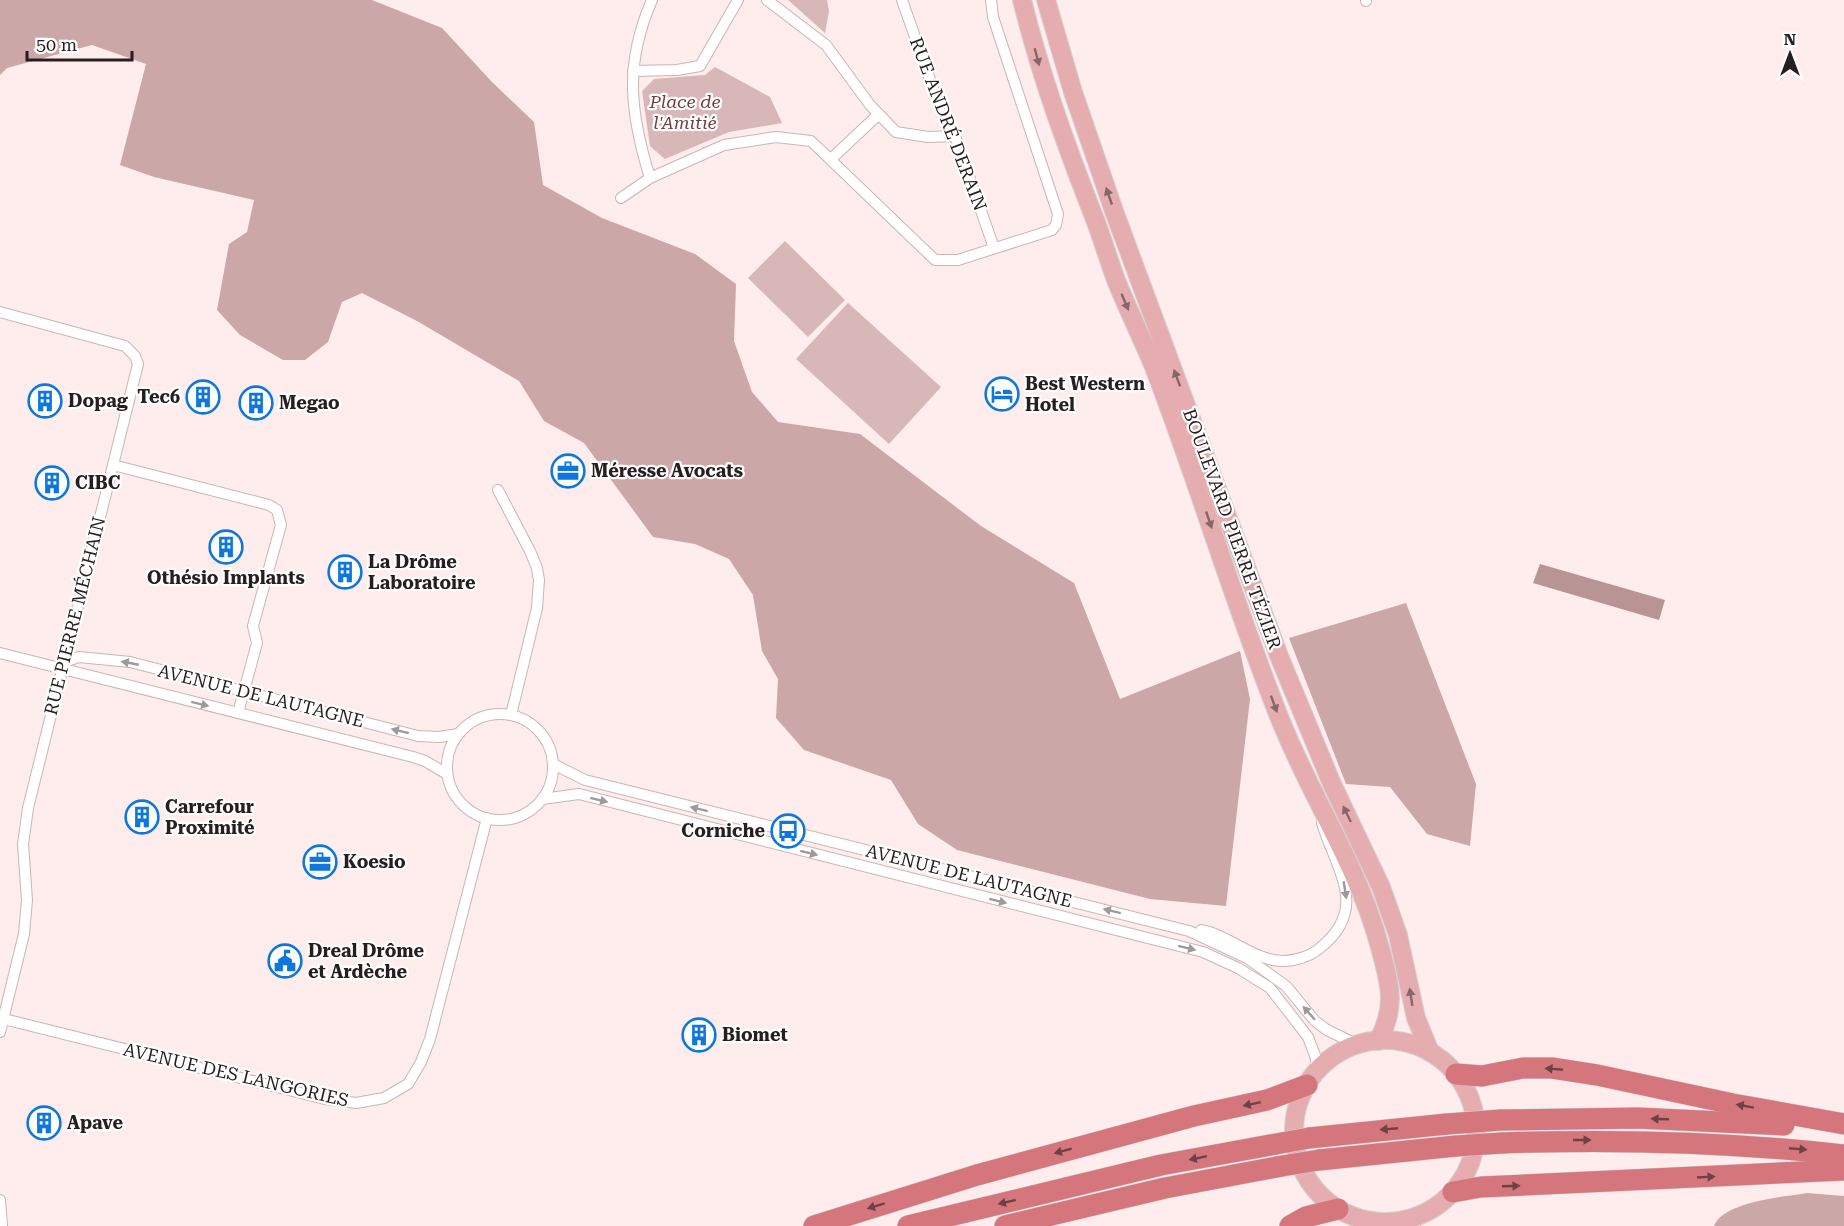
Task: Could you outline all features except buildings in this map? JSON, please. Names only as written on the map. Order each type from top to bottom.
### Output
[{"type":"highway","points":[[1456,1074],[1482,1076],[1523,1068],[1552,1068],[1844,1124]]},
{"type":"highway","points":[[814,1226],[977,1175],[1194,1116],[1267,1100],[1311,1079]]},
{"type":"highway","points":[[908,1226],[1161,1165],[1309,1138],[1501,1120],[1649,1118],[1761,1123],[1844,1131]]},
{"type":"highway","points":[[1005,1226],[1165,1188],[1282,1166],[1456,1146],[1575,1140],[1647,1141],[1716,1143],[1844,1155]]},
{"type":"highway","points":[[1453,1192],[1481,1187],[1844,1170]]},
{"type":"highway","points":[[1302,1226],[1331,1216],[1354,1217]]},
{"type":"highway","points":[[1290,1226],[1306,1217],[1354,1217]]},
{"type":"main road","name":"BOULEVARD PIERRE TÉZIER","points":[[1022,0],[1040,71],[1056,119],[1117,282],[1154,369],[1279,716],[1313,795],[1356,881],[1378,942],[1390,991],[1388,1022],[1378,1041]]},
{"type":"main road","name":"BOULEVARD PIERRE TÉZIER","points":[[1047,0],[1073,92],[1114,210],[1279,656],[1332,784],[1382,887],[1398,935],[1416,1018],[1430,1052]]},
{"type":"main road","points":[[1378,1041],[1400,1041],[1430,1052],[1456,1074],[1464,1085],[1474,1112],[1476,1140],[1468,1168],[1453,1192],[1413,1221],[1388,1222],[1354,1217],[1328,1201],[1309,1180],[1297,1152],[1298,1106],[1311,1079],[1335,1055],[1358,1045],[1378,1041]]},
{"type":"street","points":[[650,178],[632,98],[633,60],[645,16],[652,0]]},
{"type":"street","points":[[633,71],[677,70],[700,66],[738,0]]},
{"type":"street","points":[[767,0],[826,45],[879,114],[896,132],[928,137],[955,136]]},
{"type":"street","name":"RUE ANDRÉ DERAIN","points":[[902,0],[934,92],[955,136],[994,248]]},
{"type":"street","points":[[621,198],[650,178],[724,145],[776,137],[811,141],[935,260],[958,260],[1052,230],[1056,225],[1058,213],[993,17],[990,0]]},
{"type":"street","points":[[831,159],[879,114]]},
{"type":"street","name":"RUE PIERRE MÉCHAIN","points":[[0,312],[125,346],[135,356],[138,364],[28,808],[23,844],[27,900],[24,934],[0,1032]]},
{"type":"street","points":[[114,465],[269,505],[277,510],[281,525],[253,626],[257,643],[238,713]]},
{"type":"street","points":[[498,490],[530,551],[539,580],[537,608],[511,715]]},
{"type":"street","points":[[0,653],[63,666]]},
{"type":"street","name":"AVENUE DE LAUTAGNE","points":[[63,666],[79,657],[130,662],[418,736],[458,734]]},
{"type":"street","name":"AVENUE DE LAUTAGNE","points":[[63,666],[413,757],[447,774]]},
{"type":"street","points":[[488,715],[511,715],[522,719],[540,732],[551,752],[553,764],[550,782],[542,799],[517,817],[487,818],[465,806],[453,791],[447,774],[447,760],[458,734],[476,719],[488,715]]},
{"type":"street","name":"AVENUE DE LAUTAGNE","points":[[553,764],[585,780],[1189,931],[1247,958],[1286,987],[1315,1021],[1327,1030],[1358,1045]]},
{"type":"street","name":"AVENUE DE LAUTAGNE","points":[[542,799],[579,794],[1203,952],[1238,968],[1270,988],[1308,1037],[1316,1058],[1311,1079]]},
{"type":"street","points":[[1189,931],[1203,930],[1221,936],[1274,960],[1293,960],[1312,955],[1327,942],[1340,927],[1346,910],[1347,892],[1313,795]]},
{"type":"street","name":"AVENUE DES LANGORIES","points":[[2,1019],[325,1099],[356,1103],[384,1098],[408,1084],[427,1047],[487,818]]},
{"type":"street","points":[[0,1200],[2,1226]]},
{"type":"green space","points":[[788,0],[827,0],[829,11],[825,33]]},
{"type":"green space","name":"Place de l'Amitié","points":[[715,67],[770,97],[782,123],[729,132],[665,159],[650,146],[642,91],[654,79],[705,75]]},
{"type":"green space","points":[[785,241],[845,300],[808,337],[748,278]]},
{"type":"green space","points":[[848,303],[941,387],[889,444],[796,359]]},
{"type":"shaded area","points":[[0,0],[372,0],[442,28],[492,82],[534,122],[543,185],[602,218],[695,254],[736,284],[734,341],[752,392],[778,422],[860,434],[981,526],[1074,583],[1120,699],[1240,651],[1250,699],[1226,906],[1150,899],[957,850],[918,824],[891,780],[804,750],[776,718],[778,679],[762,651],[753,595],[729,559],[695,544],[653,537],[584,443],[544,421],[519,381],[417,321],[362,293],[342,302],[328,342],[305,360],[283,360],[240,335],[217,310],[229,244],[247,232],[254,200],[154,177],[120,165],[146,64],[92,45],[7,68],[0,75]]},
{"type":"shaded area","points":[[1540,564],[1665,600],[1659,620],[1533,583]]},
{"type":"shaded area","points":[[1406,603],[1476,784],[1470,846],[1427,834],[1390,787],[1346,784],[1289,638]]},
{"type":"shaded area","points":[[1807,1193],[1844,1196],[1844,1226],[1714,1226],[1720,1218],[1742,1206]]},
{"type":"place","name":"Best Western Hotel","points":[[1002,394]]},
{"type":"place","name":"Tec6","points":[[203,397]]},
{"type":"place","name":"Dopag","points":[[45,401]]},
{"type":"place","name":"Megao","points":[[256,403]]},
{"type":"place","name":"Méresse Avocats","points":[[568,471]]},
{"type":"place","name":"CIBC","points":[[52,483]]},
{"type":"place","name":"Othésio Implants","points":[[226,547]]},
{"type":"place","name":"La Drôme Laboratoire","points":[[345,572]]},
{"type":"place","name":"Carrefour Proximité","points":[[142,817]]},
{"type":"place","name":"Corniche","points":[[788,831]]},
{"type":"place","name":"Koesio","points":[[320,862]]},
{"type":"place","name":"Dreal Drôme et Ardèche","points":[[285,961]]},
{"type":"place","name":"Biomet","points":[[699,1035]]},
{"type":"place","name":"Apave","points":[[44,1123]]}]
